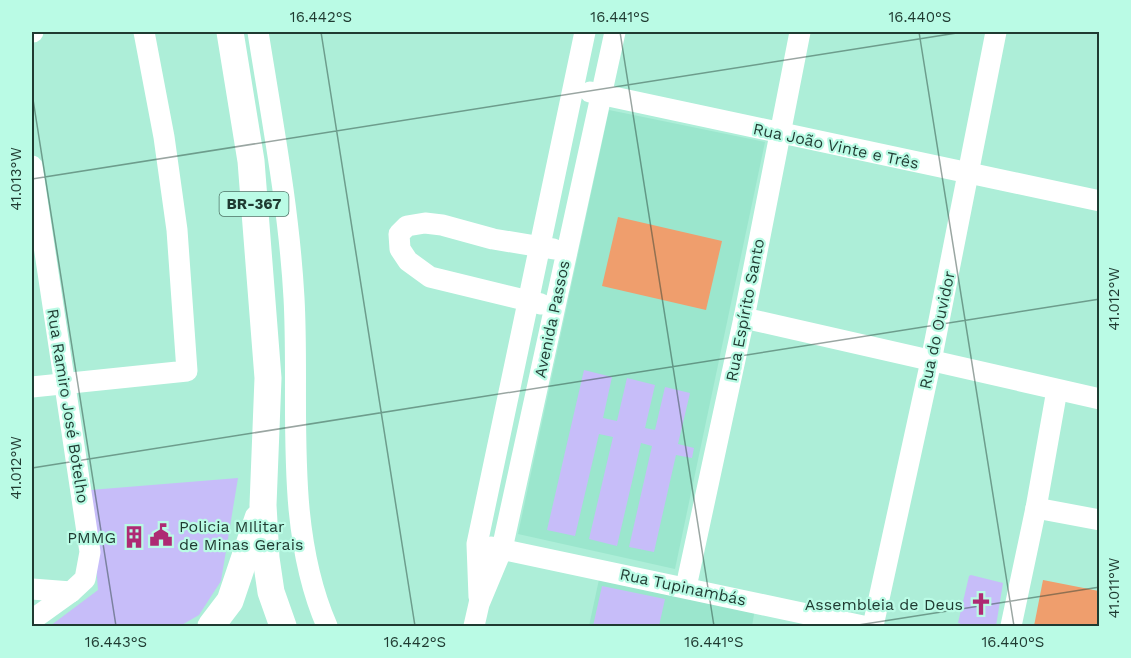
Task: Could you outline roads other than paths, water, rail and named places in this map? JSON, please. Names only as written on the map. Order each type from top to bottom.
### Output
[{"type":"main road","name":"BR-367","points":[[230,32],[251,161],[268,378],[262,505],[271,592],[283,627]]},
{"type":"main road","name":"BR-367","points":[[211,627],[230,601],[262,505]]},
{"type":"street","points":[[32,387],[187,371],[177,230],[164,137],[144,32]]},
{"type":"street","points":[[258,32],[289,237],[296,346],[299,518],[307,567],[315,598],[327,627]]},
{"type":"street","name":"Avenida Passos","points":[[479,604],[477,544],[526,302],[585,32]]},
{"type":"street","name":"Avenida Passos","points":[[474,627],[479,604],[502,549],[615,32]]},
{"type":"street","name":"Rua Espírito Santo","points":[[686,587],[744,318],[800,32]]},
{"type":"street","name":"Rua do Ouvidor","points":[[873,627],[931,361],[996,32]]},
{"type":"street","name":"Rua João Vinte e Três","points":[[573,88],[1100,201]]},
{"type":"street","name":"Rua Ramiro José Botelho","points":[[32,166],[90,552],[86,579],[32,620]]},
{"type":"street","points":[[554,307],[429,277],[408,261],[400,249],[399,234],[407,226],[425,223],[442,225],[493,239],[566,252]]},
{"type":"street","points":[[744,318],[1100,399]]},
{"type":"street","points":[[1011,627],[1058,390]]},
{"type":"street","points":[[1036,508],[1100,520]]},
{"type":"street","name":"Rua Tupinambás","points":[[477,544],[686,587],[863,627]]},
{"type":"street","points":[[32,589],[71,592]]},
{"type":"place","name":"Policia MIlitar de Minas Gerais","points":[[161,535]]},
{"type":"place","name":"PMMG","points":[[134,537]]},
{"type":"place","name":"Assembleia de Deus","points":[[981,604]]}]
